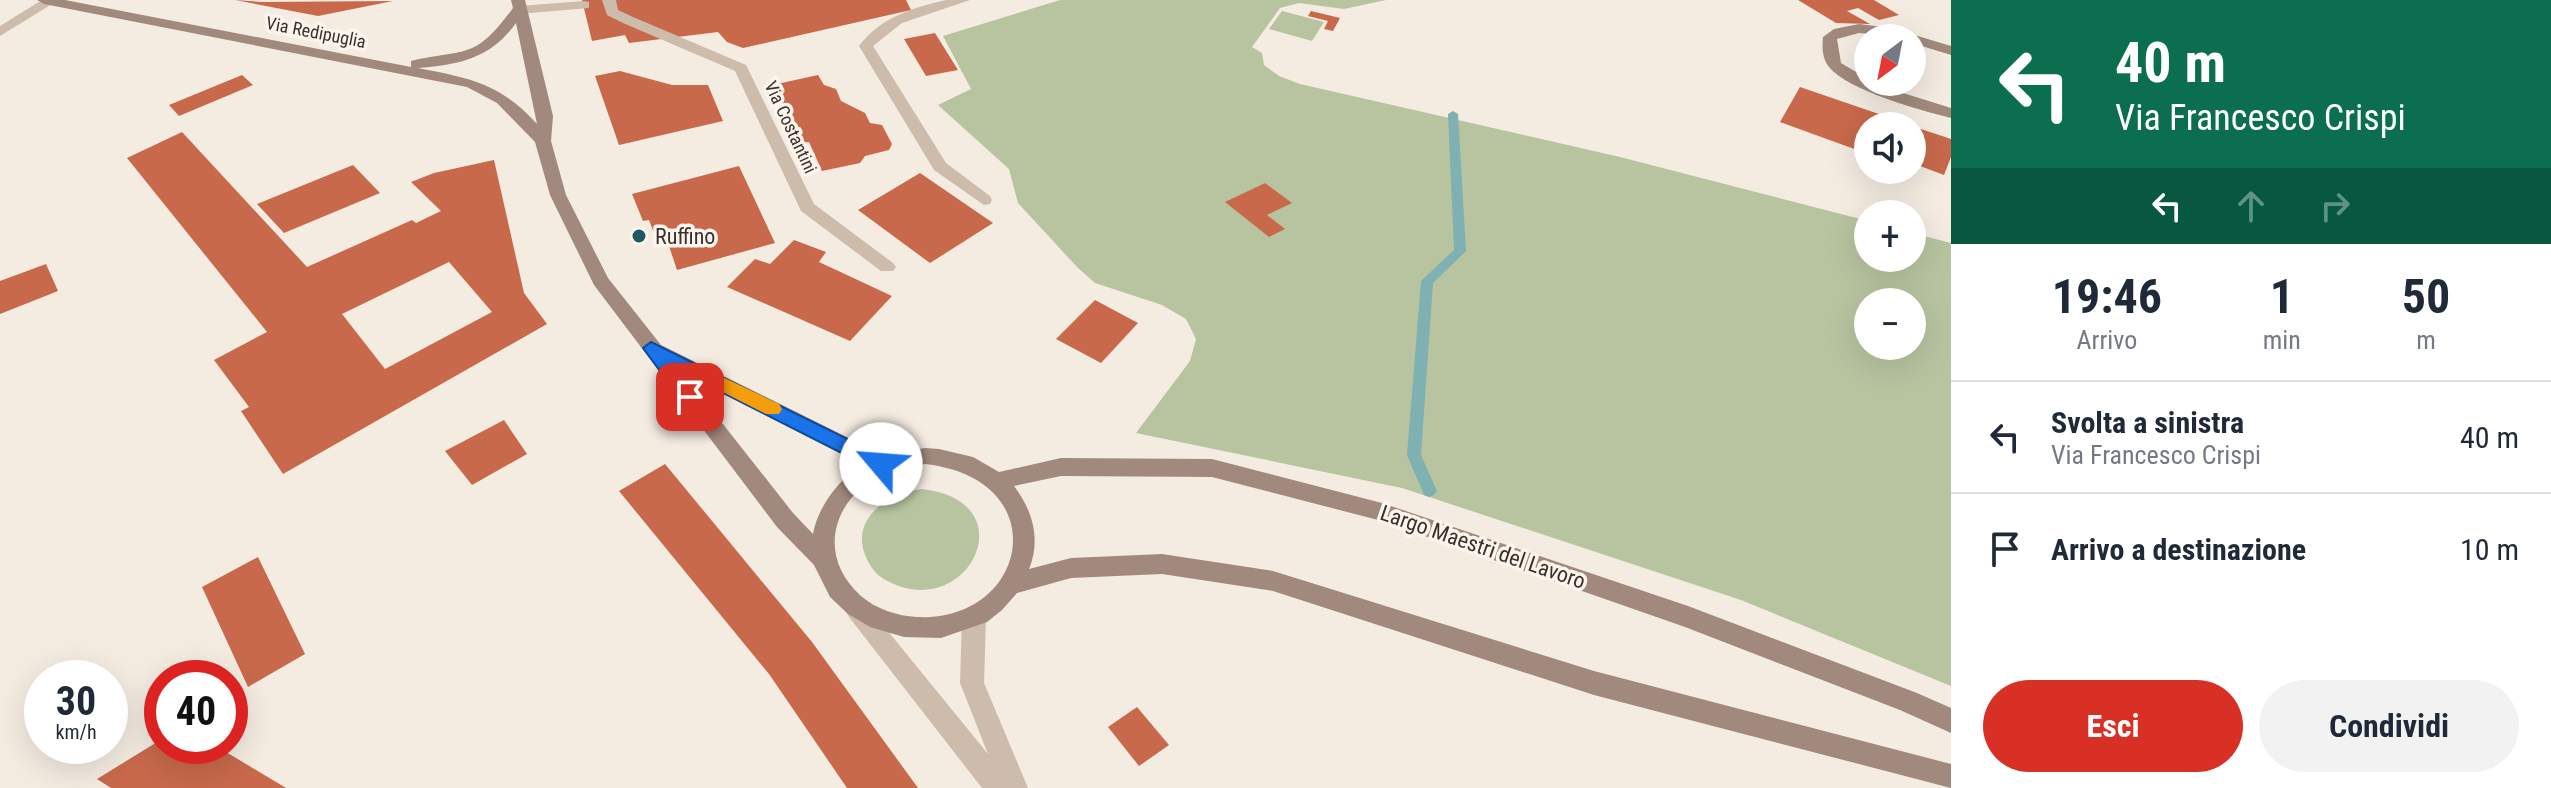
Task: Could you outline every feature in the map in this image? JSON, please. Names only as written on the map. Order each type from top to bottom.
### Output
[{"type":"street","points":[[0,32],[47,0]]},
{"type":"street","name":"Via Redipuglia","points":[[47,0],[391,67],[491,90],[513,105],[543,141]]},
{"type":"street","name":"Via Costantini","points":[[609,0],[612,12],[640,29],[718,56],[741,68],[807,207],[887,267]]},
{"type":"street","points":[[963,0],[900,18],[875,34],[866,46],[940,166],[984,200]]},
{"type":"street","points":[[584,5],[519,5],[545,116],[543,141],[558,195],[600,281],[785,520],[824,560]]},
{"type":"street","name":"Via Redipuglia","points":[[391,67],[444,62],[474,54],[498,41],[519,5]]},
{"type":"street","points":[[1854,31],[1841,30],[1830,37],[1829,52],[1837,67],[1854,77]]},
{"type":"street","points":[[1926,43],[1951,51]]},
{"type":"street","points":[[1904,96],[1951,113]]},
{"type":"street","points":[[651,348],[881,464]]},
{"type":"street","points":[[857,610],[883,623],[913,629],[944,627],[974,617],[995,603],[1011,584],[1020,566],[1024,529],[1019,511],[997,481],[976,467],[951,459],[925,456],[881,464],[850,485],[833,507],[823,533],[824,560],[835,588],[857,610],[999,788]]},
{"type":"street","name":"Largo Maestri del Lavoro","points":[[997,481],[1061,467],[1212,468],[1382,512],[1772,647],[1951,721]]},
{"type":"street","points":[[1011,584],[1071,568],[1162,564],[1273,581],[1594,683],[1951,777]]},
{"type":"street","points":[[974,617],[972,683],[1015,788]]},
{"type":"green space","points":[[1060,0],[1386,0],[1344,9],[1299,3],[1280,8],[1252,47],[1262,53],[1264,65],[1279,76],[1300,84],[1620,157],[1854,217],[1854,272],[1926,272],[1926,237],[1951,243],[1951,686],[1741,600],[1402,488],[1136,433],[1190,361],[1196,339],[1186,319],[1162,305],[1095,283],[1018,203],[1009,169],[938,105],[971,89],[943,36]]},
{"type":"green space","points":[[1282,11],[1324,22],[1312,41],[1269,29]]},
{"type":"green space","points":[[922,489],[953,497],[971,512],[979,531],[977,550],[967,569],[950,583],[928,590],[902,587],[881,577],[864,552],[862,538],[871,514],[881,505],[893,497]]},
{"type":"building","points":[[235,0],[262,2],[393,1],[318,16]]},
{"type":"building","points":[[582,0],[906,0],[911,10],[743,48],[727,42],[718,32],[629,43],[625,35],[592,41]]},
{"type":"building","points":[[1798,0],[1874,0],[1899,15],[1879,20],[1858,8],[1847,11],[1870,24],[1836,23]]},
{"type":"building","points":[[1311,11],[1340,18],[1333,31],[1324,29],[1328,21],[1308,16]]},
{"type":"building","points":[[935,33],[958,70],[926,76],[904,39]]},
{"type":"building","points":[[620,71],[672,85],[708,85],[723,121],[619,145],[595,76]]},
{"type":"building","points":[[242,75],[253,85],[179,116],[169,105]]},
{"type":"building","points":[[818,75],[824,85],[836,89],[841,101],[865,113],[870,123],[882,125],[892,144],[889,150],[865,156],[860,163],[822,171],[809,142],[799,143],[771,90],[777,84]]},
{"type":"building","points":[[1800,87],[1873,112],[1854,112],[1854,149],[1780,122]]},
{"type":"building","points":[[1926,131],[1951,139],[1951,157],[1944,175],[1926,168]]},
{"type":"building","points":[[182,132],[307,267],[412,220],[416,223],[441,211],[411,182],[434,173],[494,160],[524,293],[547,324],[283,474],[241,411],[249,407],[214,360],[267,332],[127,158]],"holes":[[[449,262],[492,312],[385,369],[342,314]]]},
{"type":"building","points":[[353,165],[380,193],[284,233],[257,204]]},
{"type":"building","points":[[739,166],[775,243],[677,270],[668,243],[659,246],[649,220],[643,221],[632,194]]},
{"type":"building","points":[[920,173],[993,223],[930,263],[858,210]]},
{"type":"building","points":[[1265,183],[1292,203],[1267,215],[1285,229],[1269,237],[1225,202]]},
{"type":"building","points":[[794,240],[826,252],[819,262],[892,296],[850,341],[727,287],[755,259],[770,264]]},
{"type":"building","points":[[46,264],[58,291],[0,314],[0,281]]},
{"type":"building","points":[[1095,300],[1138,323],[1101,363],[1056,339]]},
{"type":"building","points":[[504,420],[527,454],[472,485],[445,451]]},
{"type":"building","points":[[665,464],[812,642],[918,788],[847,788],[769,674],[619,491]]},
{"type":"building","points":[[258,557],[305,654],[248,687],[248,660],[236,660],[202,587]]},
{"type":"building","points":[[1137,707],[1169,745],[1139,766],[1108,727]]},
{"type":"building","points":[[144,750],[144,764],[246,764],[286,788],[111,788],[97,779],[121,764],[128,764],[128,760]]},
{"type":"waterway","points":[[1429,491],[1414,455],[1427,281],[1460,251],[1453,114]]},
{"type":"slow traffic","points":[[716,380],[773,409]]},
{"type":"place","name":"Ruffino","points":[[639,236]]},
{"type":"route","points":[[690,397],[651,348],[881,464]]}]
